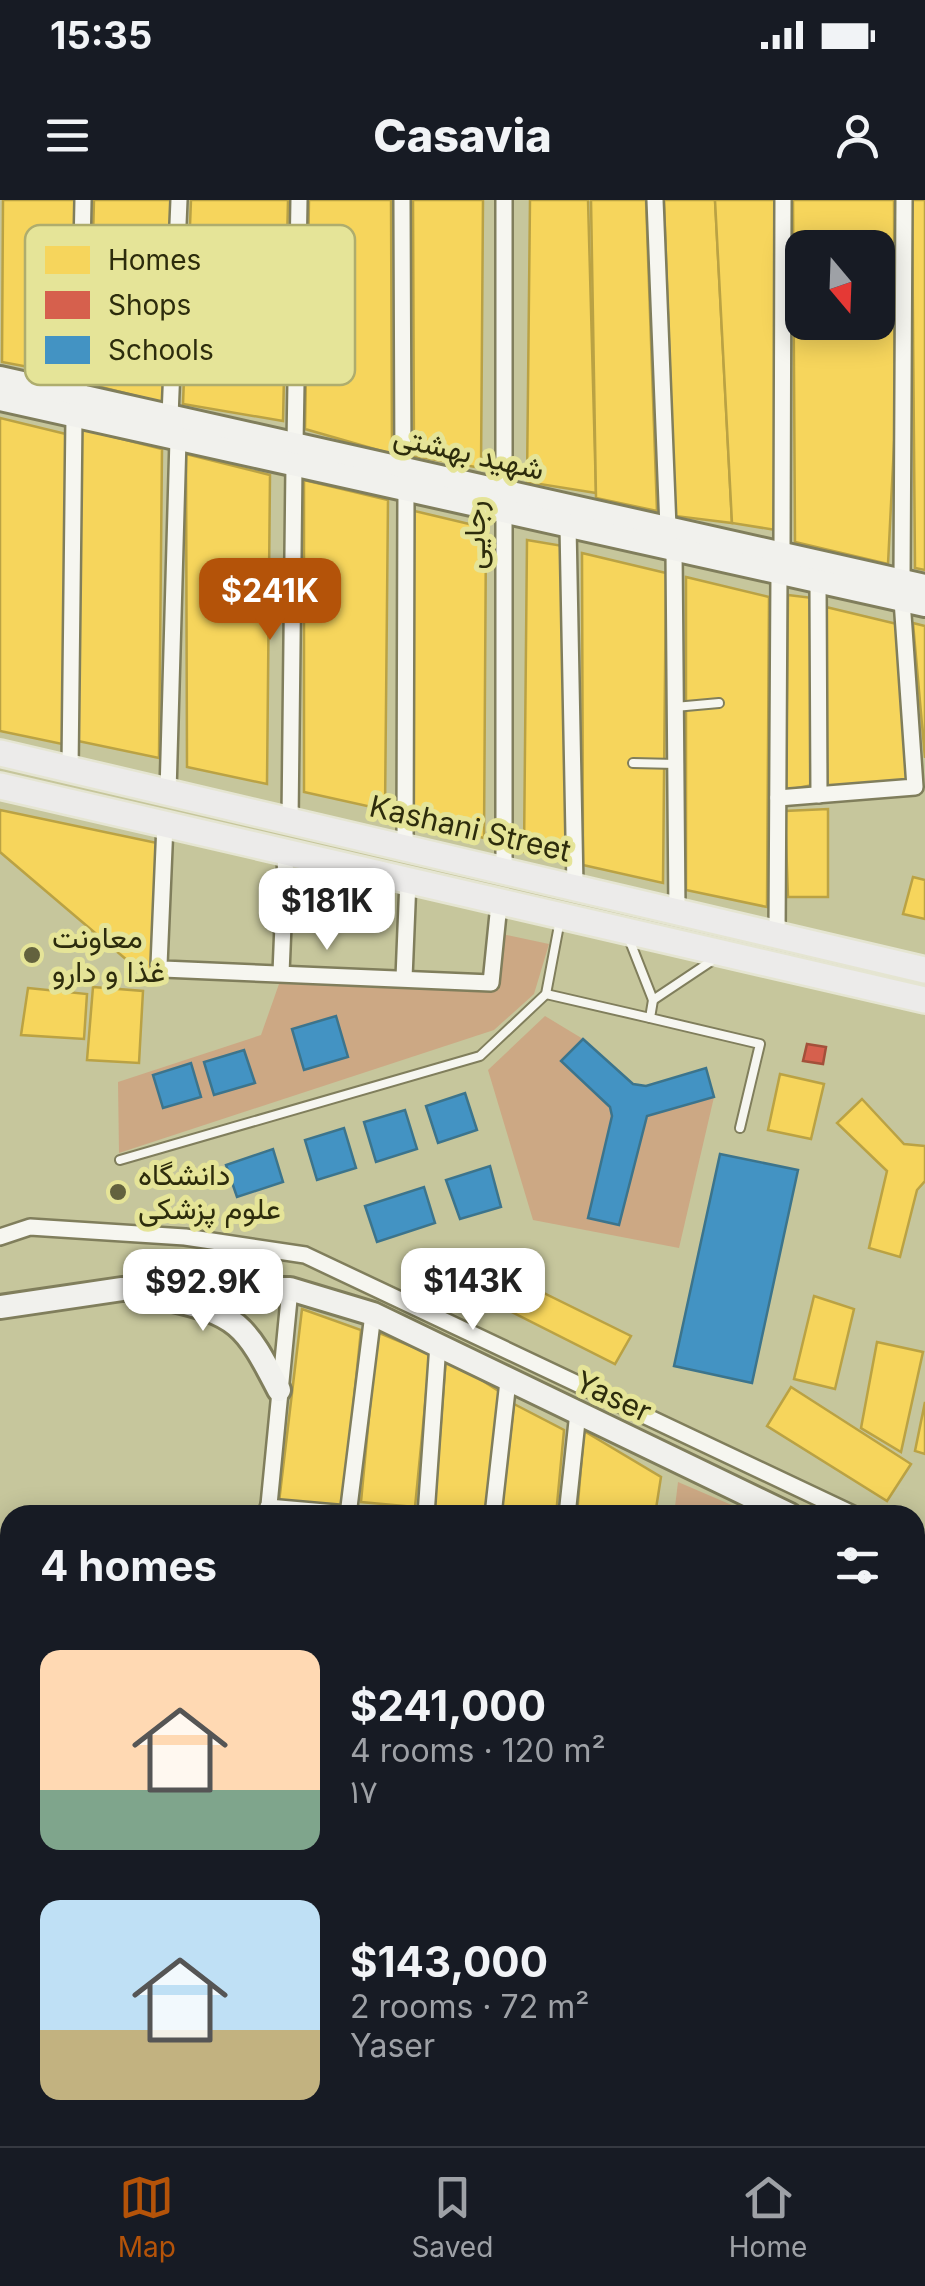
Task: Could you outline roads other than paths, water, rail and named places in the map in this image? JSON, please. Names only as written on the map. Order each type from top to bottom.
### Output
[{"type":"main road","name":"شهید بهشتی","points":[[0,378],[178,439],[295,454]]},
{"type":"main road","name":"شهید بهشتی","points":[[0,399],[170,416],[295,454],[914,593]]},
{"type":"main road","name":"شهید بهشتی","points":[[503,502],[568,526],[671,539]]},
{"type":"main road","name":"شهید بهشتی","points":[[780,564],[818,582],[914,593]]},
{"type":"main road","name":"Kashani Street","points":[[0,753],[925,970]]},
{"type":"main road","points":[[0,786],[925,1000]]},
{"type":"main road","points":[[122,1289],[220,1312],[251,1336],[279,1390]]},
{"type":"main road","name":"Yaser","points":[[0,1307],[122,1289],[290,1289],[373,1314],[769,1505]]},
{"type":"street","points":[[82,225],[83,200]]},
{"type":"street","points":[[178,225],[179,200]]},
{"type":"street","points":[[299,200],[299,225]]},
{"type":"street","points":[[402,200],[404,848]]},
{"type":"street","name":"رجایی","points":[[504,200],[504,870]]},
{"type":"street","points":[[655,200],[671,539],[677,912]]},
{"type":"street","points":[[778,936],[783,200]]},
{"type":"street","points":[[778,798],[911,789],[917,784],[904,200]]},
{"type":"street","points":[[70,769],[78,385]]},
{"type":"street","points":[[170,416],[171,385]]},
{"type":"street","points":[[290,821],[296,385]]},
{"type":"street","points":[[168,792],[178,439]]},
{"type":"street","points":[[568,526],[575,886]]},
{"type":"street","points":[[818,582],[819,795]]},
{"type":"street","points":[[164,824],[160,968],[493,982],[499,904]]},
{"type":"street","points":[[281,974],[286,852]]},
{"type":"street","points":[[404,978],[408,880]]},
{"type":"street","points":[[0,1236],[30,1226],[185,1237],[305,1256],[834,1505]]},
{"type":"street","points":[[269,1505],[290,1289]]},
{"type":"street","points":[[349,1505],[373,1314]]},
{"type":"street","points":[[427,1505],[438,1344]]},
{"type":"street","points":[[494,1505],[508,1381]]},
{"type":"street","points":[[568,1505],[578,1412]]},
{"type":"lane","points":[[675,707],[719,703]]},
{"type":"lane","points":[[633,762],[676,764]]},
{"type":"lane","points":[[120,1160],[480,1056],[546,994],[561,916]]},
{"type":"lane","points":[[626,930],[654,1000],[650,1018]]},
{"type":"lane","points":[[654,1000],[724,953]]},
{"type":"lane","points":[[546,994],[760,1044],[740,1128]]},
{"type":"place","name":"معاونت غذا و دارو","points":[[32,955]]},
{"type":"place","name":"دانشگاه علوم پزشکی","points":[[118,1192]]}]
